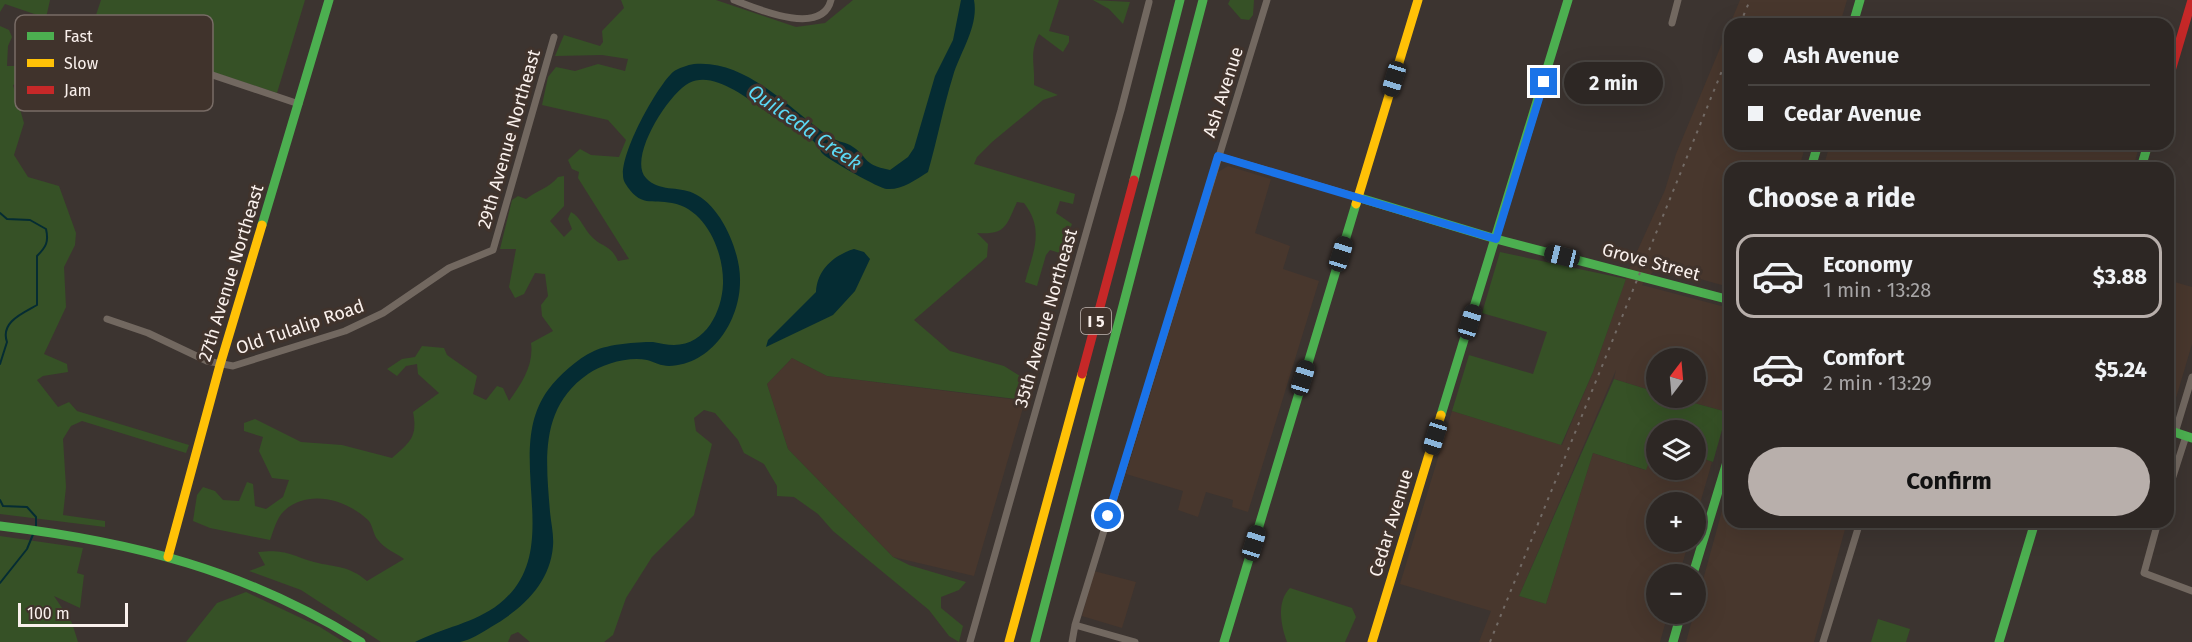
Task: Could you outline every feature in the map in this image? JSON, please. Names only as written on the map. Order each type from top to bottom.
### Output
[{"type":"main road","name":"27th Avenue Northeast","points":[[168,557],[220,365],[329,0]]},
{"type":"main road","name":"I 5","points":[[1009,642],[1138,165],[1180,0]]},
{"type":"main road","name":"I 5","points":[[1035,642],[1203,0]]},
{"type":"main road","points":[[1224,642],[1418,0]]},
{"type":"main road","name":"Cedar Avenue","points":[[1372,642],[1568,0]]},
{"type":"main road","points":[[1855,18],[1860,0]]},
{"type":"main road","points":[[2174,61],[2192,0]]},
{"type":"main road","name":"Grove Street","points":[[1358,197],[1496,239],[1724,298]]},
{"type":"main road","points":[[2174,433],[2189,437]]},
{"type":"main road","points":[[1697,564],[1724,472]]},
{"type":"main road","points":[[0,526],[73,535],[168,557],[240,580],[286,600],[362,642]]},
{"type":"main road","points":[[1999,642],[2033,528]]},
{"type":"main road","points":[[1673,642],[1678,624]]},
{"type":"street","points":[[734,0],[777,16],[794,18],[820,16],[829,9],[831,0]]},
{"type":"street","name":"Ash Avenue","points":[[1072,642],[1075,625],[1267,0]]},
{"type":"street","points":[[1672,23],[1678,0]]},
{"type":"street","name":"35th Avenue Northeast","points":[[969,642],[1121,110],[1149,2]]},
{"type":"street","name":"29th Avenue Northeast","points":[[493,250],[554,37]]},
{"type":"street","points":[[213,75],[299,104]]},
{"type":"street","name":"Grove Street","points":[[1218,156],[1358,197]]},
{"type":"street","name":"Old Tulalip Road","points":[[107,319],[121,321],[220,365],[241,365],[345,331],[383,313],[449,268],[493,250]]},
{"type":"street","points":[[2174,424],[2192,377]]},
{"type":"street","points":[[2174,476],[2189,437]]},
{"type":"street","points":[[1823,642],[1858,528]]},
{"type":"street","points":[[2156,528],[2144,573],[2192,591]]},
{"type":"street","points":[[1075,625],[1135,642]]},
{"type":"shaded area","points":[[1740,0],[1847,0],[1842,18],[1732,18]]},
{"type":"shaded area","points":[[1724,38],[1724,150],[1804,150],[1801,162],[1724,162],[1724,286],[1657,267],[1642,285],[1724,307],[1724,411],[1706,406],[1706,348],[1646,348],[1646,389],[1614,379],[1616,370],[1519,596],[1546,604],[1593,453],[1645,470],[1646,467],[1646,480],[1706,480],[1706,460],[1712,462],[1703,492],[1646,492],[1646,552],[1686,552],[1682,564],[1646,564],[1646,624],[1665,624],[1660,642],[1479,642],[1491,611],[1400,584],[1452,411],[1562,445],[1593,372],[1630,267],[1665,190],[1676,154]]},
{"type":"shaded area","points":[[1828,150],[2138,150],[2135,162],[1825,162]]},
{"type":"shaded area","points":[[1228,166],[1271,179],[1255,233],[1290,246],[1283,269],[1319,281],[1248,512],[1232,507],[1233,500],[1206,492],[1198,517],[1178,510],[1183,491],[1126,474],[1218,172]]},
{"type":"shaded area","points":[[2174,282],[2192,287],[2192,344],[2174,405]]},
{"type":"shaded area","points":[[792,358],[827,376],[1025,401],[974,576],[893,557],[788,449],[767,384]]},
{"type":"shaded area","points":[[1724,503],[1724,528],[1845,528],[1814,642],[1686,642],[1691,624],[1706,624],[1706,569]]},
{"type":"shaded area","points":[[1094,571],[1136,582],[1122,628],[1082,616]]},
{"type":"green space","points":[[0,0],[50,0],[47,15],[37,15],[5,4],[0,12]]},
{"type":"green space","points":[[101,0],[305,0],[277,93],[213,72],[213,15],[96,15]]},
{"type":"green space","points":[[621,0],[716,0],[796,27],[825,23],[853,0],[1059,0],[1049,31],[1069,36],[1069,42],[1063,52],[1039,34],[1034,47],[1033,59],[1034,85],[1058,95],[1043,100],[992,142],[977,157],[974,164],[1075,194],[1073,204],[1060,201],[1056,213],[1072,224],[1066,255],[1050,250],[1046,255],[1037,286],[1025,282],[1034,251],[1036,232],[1024,203],[1017,202],[1004,227],[994,232],[977,233],[988,244],[987,257],[914,320],[950,351],[1004,366],[1031,383],[1025,400],[827,376],[792,358],[767,384],[788,449],[893,557],[909,565],[966,582],[959,590],[941,597],[941,608],[963,626],[959,642],[949,636],[929,610],[833,531],[818,514],[794,497],[777,496],[777,486],[764,464],[744,453],[738,440],[715,413],[704,410],[694,418],[696,431],[712,444],[694,515],[652,557],[626,598],[613,635],[604,642],[530,642],[518,632],[511,635],[508,642],[381,642],[301,590],[249,571],[265,565],[258,552],[275,551],[342,568],[367,581],[404,559],[381,543],[370,522],[359,513],[327,499],[304,500],[284,511],[270,540],[210,528],[193,521],[197,495],[203,487],[215,491],[223,500],[239,501],[247,482],[253,484],[255,506],[266,509],[283,497],[289,480],[272,478],[259,451],[263,437],[244,431],[244,423],[255,419],[301,442],[342,445],[392,458],[404,448],[411,438],[414,427],[413,412],[439,393],[418,374],[417,364],[406,366],[397,376],[387,369],[402,359],[415,357],[422,346],[444,348],[447,355],[477,376],[473,394],[486,400],[497,386],[503,388],[509,401],[529,366],[531,343],[553,331],[542,316],[541,305],[548,296],[545,274],[535,273],[524,294],[515,298],[509,287],[516,249],[500,249],[512,200],[518,196],[526,199],[551,184],[558,177],[564,176],[564,206],[550,221],[564,237],[572,229],[568,219],[571,212],[593,238],[609,249],[618,261],[629,259],[578,178],[579,172],[572,169],[568,160],[580,149],[591,155],[619,157],[626,140],[608,120],[542,105],[548,77],[556,67],[575,71],[598,64],[625,71],[628,59],[602,55],[555,56],[564,35],[600,46],[603,42],[602,31],[624,8]]},
{"type":"green space","points":[[1093,0],[1130,2],[1123,24],[1109,9]]},
{"type":"green space","points":[[1230,0],[1254,0],[1253,15],[1249,20],[1241,19],[1228,4]]},
{"type":"green space","points":[[0,26],[9,30],[12,37],[8,46],[7,66],[15,66],[15,85],[13,85],[15,111],[21,111],[24,123],[14,155],[28,177],[59,186],[76,233],[75,245],[64,267],[66,307],[44,354],[67,364],[68,372],[43,376],[37,380],[58,407],[69,402],[77,411],[189,445],[186,453],[82,421],[71,426],[63,439],[66,487],[63,515],[105,521],[105,527],[0,514]]},
{"type":"green space","points":[[1500,252],[1626,279],[1593,372],[1561,445],[1452,411],[1469,355],[1533,374],[1547,332],[1482,313]]},
{"type":"green space","points":[[1614,379],[1646,389],[1646,408],[1706,406],[1724,411],[1724,423],[1713,462],[1706,460],[1706,420],[1646,420],[1646,470],[1593,453],[1546,604],[1519,596]]},
{"type":"green space","points":[[0,536],[83,548],[77,573],[84,575],[80,608],[54,596],[72,623],[78,642],[0,642]]},
{"type":"green space","points":[[1290,588],[1352,608],[1356,617],[1345,642],[1287,642],[1281,607]]},
{"type":"green space","points":[[246,592],[320,627],[344,642],[186,642],[217,603]]},
{"type":"green space","points":[[1878,619],[1910,629],[1906,642],[1871,642]]},
{"type":"water","name":"Quilceda Creek","points":[[961,0],[974,0],[974,19],[953,76],[928,172],[903,186],[887,189],[855,174],[823,154],[818,146],[804,134],[724,85],[700,80],[689,83],[671,99],[646,142],[642,156],[642,169],[646,178],[657,185],[687,191],[703,199],[720,218],[727,230],[737,255],[740,279],[739,294],[729,324],[711,349],[684,364],[666,366],[640,359],[616,362],[594,370],[572,388],[553,419],[549,437],[547,474],[553,546],[551,560],[540,584],[533,594],[513,612],[472,638],[460,642],[415,642],[490,611],[519,582],[529,557],[532,529],[530,443],[535,415],[548,390],[557,379],[581,358],[607,347],[646,342],[671,345],[695,339],[710,325],[715,315],[723,284],[720,259],[711,234],[694,214],[684,207],[641,199],[625,183],[623,173],[631,143],[648,108],[666,80],[673,72],[694,64],[713,65],[732,70],[767,88],[830,137],[856,149],[869,163],[890,170],[908,157],[914,148],[935,76],[953,40]]},
{"type":"water","points":[[854,249],[864,252],[870,259],[855,291],[833,315],[766,347],[768,340],[816,292],[823,270],[828,264],[833,259]]},
{"type":"waterway","points":[[0,213],[7,219],[30,220],[46,229],[47,237],[45,247],[37,256],[37,305],[10,324],[0,364]]},
{"type":"waterway","points":[[0,500],[3,506],[27,507],[36,517],[36,527]]},
{"type":"waterway","points":[[0,583],[27,549],[34,532]]},
{"type":"railway","points":[[1742,18],[1750,0]]},
{"type":"railway","points":[[1490,642],[1724,66]]},
{"type":"traffic: fast","points":[[262,225],[329,0]]},
{"type":"traffic: fast","points":[[1134,180],[1180,0]]},
{"type":"traffic: fast","points":[[1035,642],[1203,0]]},
{"type":"traffic: fast","points":[[1441,415],[1568,0]]},
{"type":"traffic: fast","points":[[1855,18],[1860,0]]},
{"type":"traffic: fast","points":[[1813,162],[1816,150]]},
{"type":"traffic: fast","points":[[2143,162],[2146,150]]},
{"type":"traffic: fast","points":[[1357,197],[1496,239],[1724,298]]},
{"type":"traffic: fast","points":[[1224,642],[1356,204]]},
{"type":"traffic: fast","points":[[2174,432],[2192,438]]},
{"type":"traffic: fast","points":[[1696,564],[1724,472]]},
{"type":"traffic: fast","points":[[0,526],[97,541],[187,563],[274,596],[318,617],[361,642]]},
{"type":"traffic: fast","points":[[1999,642],[2033,528]]},
{"type":"traffic: fast","points":[[1673,642],[1678,624]]},
{"type":"traffic: slow","points":[[1356,204],[1418,0]]},
{"type":"traffic: slow","points":[[168,557],[220,365],[262,225]]},
{"type":"traffic: slow","points":[[1009,642],[1082,374]]},
{"type":"traffic: slow","points":[[1372,642],[1441,415]]},
{"type":"traffic: jam","points":[[2174,61],[2192,0]]},
{"type":"traffic: jam","points":[[1082,374],[1134,180]]},
{"type":"route","points":[[1108,516],[1218,156],[1496,239],[1544,82]]}]
